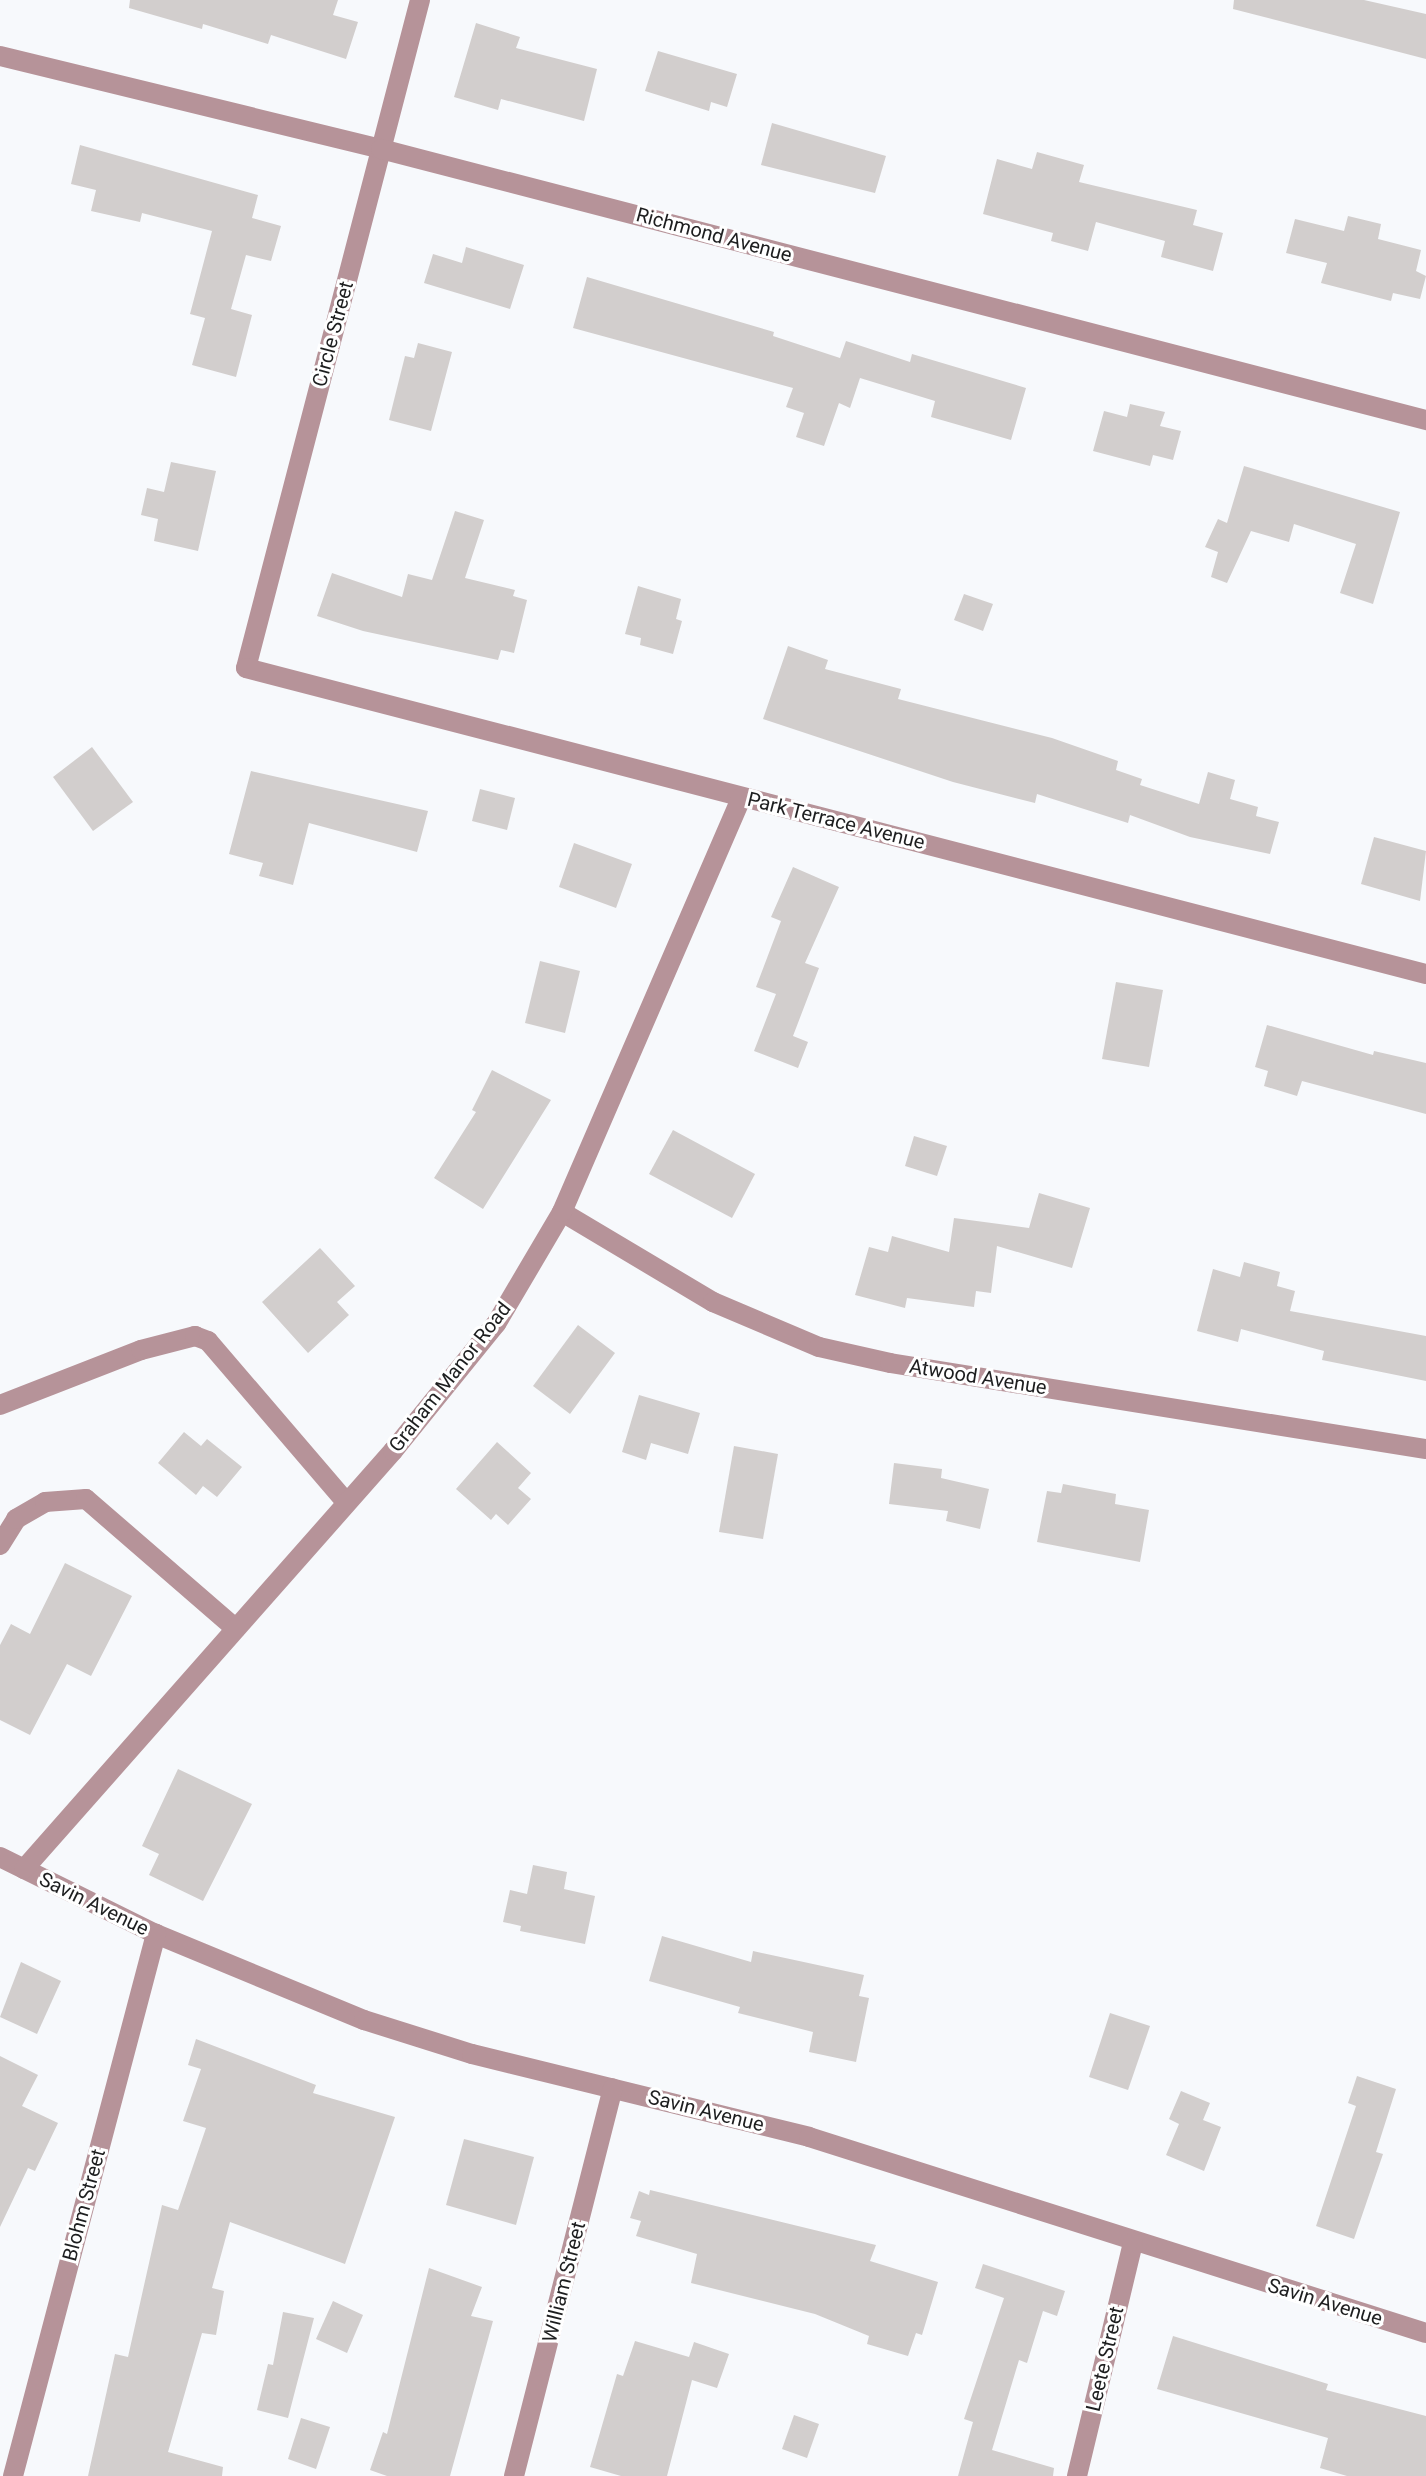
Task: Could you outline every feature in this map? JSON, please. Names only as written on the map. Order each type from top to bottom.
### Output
[{"type":"street","name":"Circle Street","points":[[246,668],[420,0]]},
{"type":"street","name":"Richmond Avenue","points":[[0,56],[381,149],[1426,420]]},
{"type":"street","name":"Park Terrace Avenue","points":[[246,668],[1426,974]]},
{"type":"street","name":"Graham Manor Road","points":[[24,1869],[347,1503],[496,1324],[562,1212],[742,797]]},
{"type":"street","name":"Atwood Avenue","points":[[562,1212],[713,1302],[819,1347],[890,1363],[1426,1449]]},
{"type":"street","points":[[0,1405],[141,1350],[195,1336],[208,1341],[347,1503]]},
{"type":"street","points":[[0,1545],[8,1516],[45,1502],[86,1499],[236,1629]]},
{"type":"street","name":"Savin Avenue","points":[[0,1857],[156,1934],[364,2020],[472,2054],[809,2137],[1133,2243],[1426,2333]]},
{"type":"street","name":"Blohm Street","points":[[13,2476],[156,1934]]},
{"type":"street","name":"William Street","points":[[514,2476],[613,2088]]},
{"type":"street","name":"Leete Street","points":[[1077,2476],[1133,2243]]},
{"type":"building","points":[[130,0],[338,0],[333,15],[358,22],[346,59],[271,35],[268,44],[203,24],[202,29],[129,8]]},
{"type":"building","points":[[1234,0],[1364,0],[1426,14],[1426,59],[1233,9]]},
{"type":"building","points":[[476,23],[520,37],[516,48],[597,69],[584,121],[501,99],[498,110],[454,97]]},
{"type":"building","points":[[658,51],[737,74],[727,107],[711,102],[709,111],[645,91]]},
{"type":"building","points":[[772,123],[886,156],[875,193],[761,165]]},
{"type":"building","points":[[80,145],[258,195],[252,218],[281,226],[271,261],[246,255],[231,309],[252,315],[236,377],[192,365],[205,318],[190,314],[212,231],[142,213],[140,222],[91,211],[96,190],[71,184]]},
{"type":"building","points":[[1037,152],[1084,165],[1079,182],[1197,210],[1193,225],[1223,233],[1213,271],[1161,257],[1165,241],[1096,222],[1088,251],[1051,241],[1053,233],[983,214],[997,159],[1032,169]]},
{"type":"building","points":[[1348,216],[1381,224],[1378,239],[1421,250],[1416,271],[1426,276],[1420,299],[1393,293],[1391,301],[1321,283],[1327,263],[1286,253],[1295,219],[1344,231]]},
{"type":"building","points":[[466,247],[524,265],[510,309],[424,283],[433,254],[462,263]]},
{"type":"building","points":[[587,277],[774,332],[773,336],[840,358],[846,341],[910,362],[912,354],[1026,388],[1011,440],[931,417],[935,401],[860,378],[850,408],[839,403],[824,446],[796,437],[804,413],[786,407],[793,388],[573,328]]},
{"type":"building","points":[[418,343],[452,352],[431,431],[389,420],[405,356],[414,358]]},
{"type":"building","points":[[1130,404],[1165,412],[1160,426],[1181,431],[1173,460],[1153,455],[1150,466],[1093,451],[1104,411],[1127,417]]},
{"type":"building","points":[[171,462],[216,471],[198,551],[154,541],[158,519],[141,515],[147,488],[164,492]]},
{"type":"building","points":[[1244,466],[1400,512],[1373,604],[1340,593],[1356,544],[1294,524],[1289,542],[1251,531],[1227,583],[1211,577],[1218,552],[1205,547],[1218,519],[1227,523]]},
{"type":"building","points":[[455,511],[484,520],[465,578],[515,590],[513,596],[527,600],[514,653],[501,650],[498,660],[363,631],[317,616],[332,573],[402,597],[408,574],[432,580]]},
{"type":"building","points":[[638,586],[681,599],[676,619],[682,621],[673,654],[640,645],[641,638],[625,634]]},
{"type":"building","points":[[964,594],[993,604],[983,631],[954,620]]},
{"type":"building","points":[[788,646],[828,660],[825,669],[901,689],[898,699],[1052,738],[1118,761],[1116,770],[1142,779],[1140,785],[1199,804],[1208,772],[1235,780],[1230,799],[1258,807],[1256,816],[1279,822],[1270,854],[1190,837],[1130,815],[1128,823],[1037,794],[1035,803],[953,782],[763,719]]},
{"type":"building","points":[[92,747],[133,802],[93,831],[53,777]]},
{"type":"building","points":[[251,771],[428,811],[417,852],[309,823],[293,885],[259,876],[263,863],[229,854]]},
{"type":"building","points":[[480,789],[515,798],[507,830],[472,821]]},
{"type":"building","points":[[1374,837],[1426,851],[1420,901],[1361,884]]},
{"type":"building","points":[[574,843],[632,864],[616,908],[559,887]]},
{"type":"building","points":[[793,867],[839,887],[805,963],[819,968],[793,1036],[808,1042],[798,1068],[754,1051],[776,994],[756,987],[781,921],[771,917]]},
{"type":"building","points":[[540,961],[580,971],[565,1033],[525,1023]]},
{"type":"building","points":[[1116,982],[1163,990],[1149,1067],[1102,1059]]},
{"type":"building","points":[[1267,1025],[1373,1055],[1374,1051],[1426,1063],[1426,1114],[1302,1081],[1297,1096],[1264,1086],[1268,1071],[1255,1067]]},
{"type":"building","points":[[492,1070],[551,1100],[483,1209],[434,1178],[476,1112],[472,1110]]},
{"type":"building","points":[[673,1130],[755,1174],[732,1218],[649,1174]]},
{"type":"building","points":[[914,1136],[947,1146],[937,1176],[905,1166]]},
{"type":"building","points":[[1039,1193],[1090,1208],[1072,1268],[997,1246],[991,1293],[976,1291],[974,1307],[907,1298],[905,1308],[855,1295],[869,1247],[888,1252],[892,1236],[949,1252],[954,1218],[1029,1228]]},
{"type":"building","points":[[320,1248],[355,1286],[337,1302],[349,1315],[308,1353],[262,1302]]},
{"type":"building","points":[[1244,1262],[1280,1272],[1277,1286],[1295,1291],[1290,1311],[1426,1336],[1426,1381],[1322,1360],[1324,1351],[1241,1329],[1238,1342],[1197,1331],[1213,1269],[1240,1277]]},
{"type":"building","points":[[578,1325],[615,1353],[570,1414],[533,1386]]},
{"type":"building","points":[[639,1395],[700,1413],[688,1454],[651,1443],[646,1460],[622,1452]]},
{"type":"building","points":[[184,1432],[201,1446],[207,1439],[242,1467],[217,1497],[203,1486],[196,1495],[158,1463]]},
{"type":"building","points":[[497,1442],[531,1473],[518,1488],[531,1499],[508,1525],[496,1514],[491,1520],[456,1489]]},
{"type":"building","points":[[734,1446],[778,1454],[763,1539],[719,1532]]},
{"type":"building","points":[[894,1463],[942,1469],[941,1478],[989,1489],[980,1529],[946,1521],[948,1511],[889,1504]]},
{"type":"building","points":[[1063,1484],[1116,1494],[1115,1504],[1149,1510],[1140,1562],[1037,1542],[1047,1491],[1061,1493]]},
{"type":"building","points":[[65,1563],[132,1596],[91,1676],[67,1664],[30,1735],[0,1720],[0,1645],[11,1624],[30,1634]]},
{"type":"building","points":[[178,1769],[252,1804],[203,1901],[149,1875],[159,1854],[142,1846]]},
{"type":"building","points":[[533,1865],[567,1872],[564,1889],[595,1896],[585,1944],[520,1931],[521,1926],[503,1922],[510,1890],[527,1894]]},
{"type":"building","points":[[662,1936],[751,1962],[753,1951],[864,1975],[859,1996],[869,1998],[856,2062],[809,2052],[813,2032],[738,2013],[740,2007],[649,1981]]},
{"type":"building","points":[[21,1962],[61,1981],[37,2034],[0,2017]]},
{"type":"building","points":[[1110,2013],[1150,2026],[1128,2090],[1089,2077]]},
{"type":"building","points":[[196,2039],[316,2085],[313,2093],[395,2117],[345,2264],[230,2222],[212,2288],[224,2291],[216,2335],[202,2333],[168,2452],[223,2467],[222,2476],[88,2476],[115,2354],[128,2357],[162,2205],[178,2210],[206,2128],[183,2121],[201,2069],[188,2065]]},
{"type":"building","points":[[0,2056],[38,2075],[22,2106],[58,2123],[35,2171],[28,2168],[0,2227]]},
{"type":"building","points":[[1357,2076],[1396,2089],[1376,2152],[1383,2154],[1354,2239],[1316,2226],[1356,2106],[1348,2103]]},
{"type":"building","points":[[1181,2091],[1210,2103],[1203,2120],[1221,2127],[1204,2171],[1166,2155],[1179,2124],[1169,2119]]},
{"type":"building","points":[[464,2139],[534,2157],[516,2225],[446,2205]]},
{"type":"building","points":[[650,2190],[876,2245],[870,2261],[938,2282],[922,2335],[916,2333],[908,2356],[867,2344],[869,2336],[815,2314],[691,2283],[697,2254],[636,2236],[641,2221],[630,2218],[639,2191],[649,2195]]},
{"type":"building","points":[[983,2264],[1065,2291],[1057,2316],[1043,2311],[1027,2363],[1019,2360],[992,2450],[1054,2468],[1053,2476],[958,2476],[973,2422],[964,2419],[1004,2298],[975,2288]]},
{"type":"building","points":[[429,2268],[482,2287],[471,2316],[493,2321],[450,2476],[387,2476],[370,2470],[383,2432],[387,2434]]},
{"type":"building","points":[[333,2301],[363,2315],[347,2353],[316,2339]]},
{"type":"building","points":[[283,2312],[314,2318],[288,2418],[257,2410],[268,2364],[273,2365]]},
{"type":"building","points":[[1173,2336],[1328,2384],[1326,2390],[1426,2416],[1426,2476],[1347,2476],[1320,2468],[1328,2438],[1157,2389]]},
{"type":"building","points":[[635,2341],[689,2357],[694,2342],[729,2354],[717,2388],[692,2380],[667,2476],[621,2476],[590,2467],[617,2374],[623,2376]]},
{"type":"building","points":[[794,2415],[819,2424],[807,2458],[782,2449]]},
{"type":"building","points":[[301,2418],[330,2427],[316,2469],[288,2459]]}]
